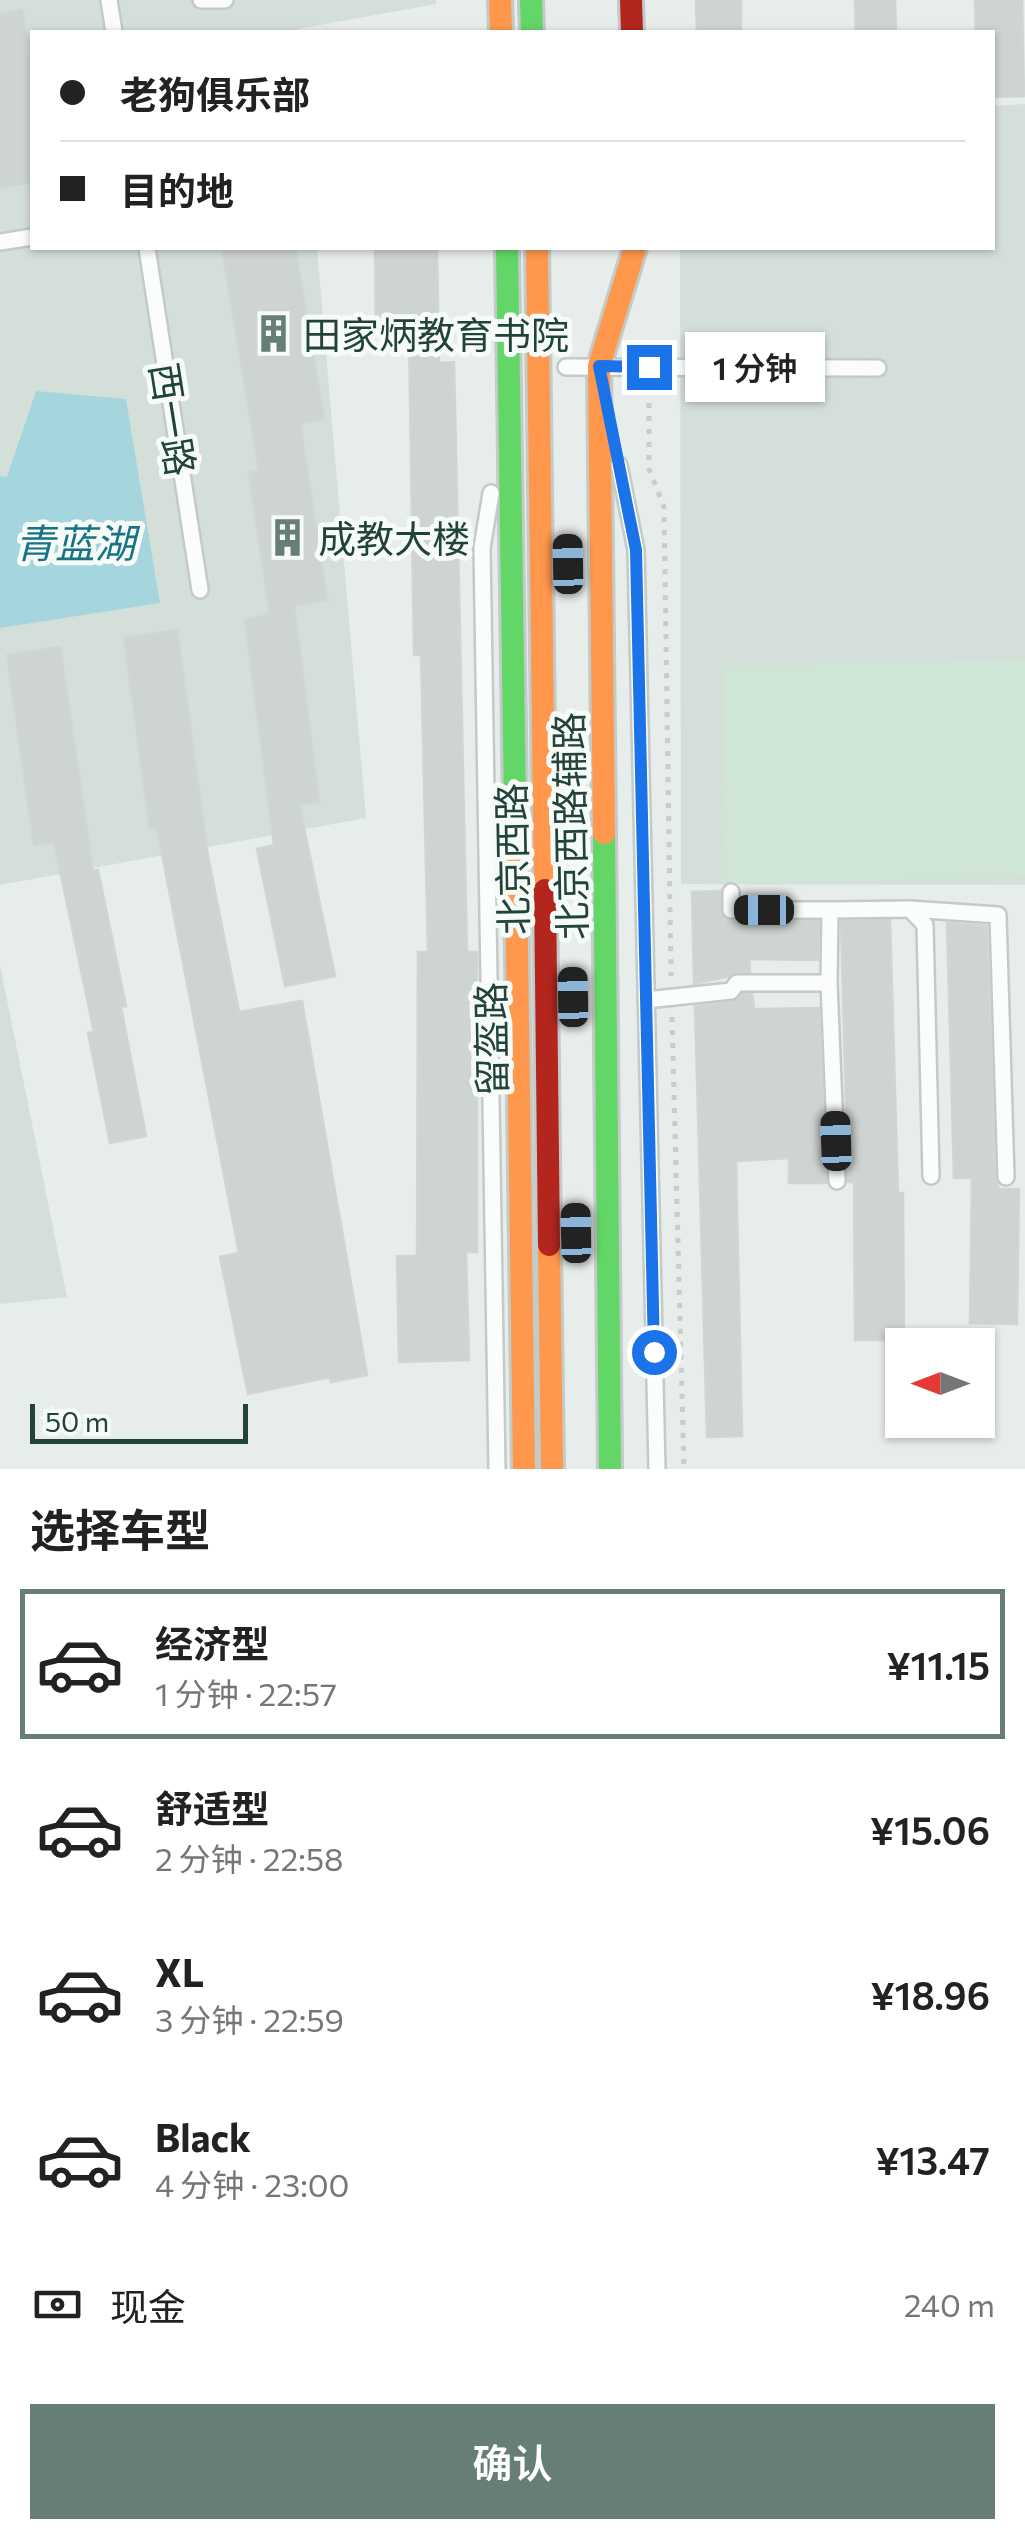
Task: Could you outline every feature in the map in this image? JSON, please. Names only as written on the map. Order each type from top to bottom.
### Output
[{"type":"main road","points":[[500,0],[501,30]]},
{"type":"main road","points":[[531,0],[532,30]]},
{"type":"main road","points":[[631,0],[632,30]]},
{"type":"main road","name":"北京西路辅路","points":[[507,250],[524,1469]]},
{"type":"main road","name":"北京西路","points":[[537,250],[552,1469]]},
{"type":"main road","name":"北京西路辅路","points":[[610,1469],[599,366],[634,250]]},
{"type":"lane","points":[[109,0],[114,30]]},
{"type":"lane","points":[[201,0],[226,0]]},
{"type":"lane","points":[[0,242],[30,237]]},
{"type":"lane","name":"西一路","points":[[147,250],[200,590]]},
{"type":"lane","points":[[599,366],[636,550],[657,1469]]},
{"type":"lane","points":[[566,367],[878,368]]},
{"type":"lane","name":"留盔路","points":[[497,1469],[482,548],[510,371]]},
{"type":"lane","points":[[731,892],[731,910],[910,909],[998,914],[1006,1177]]},
{"type":"lane","points":[[910,909],[925,925],[931,1176]]},
{"type":"lane","points":[[830,910],[837,1181]]},
{"type":"lane","points":[[646,1000],[731,992],[737,982],[829,982]]},
{"type":"shaded area","points":[[0,0],[436,0],[436,4],[298,30],[30,30],[30,250],[317,250],[366,818],[0,885]]},
{"type":"shaded area","points":[[1025,104],[1025,885],[681,884],[680,250],[995,250],[995,106]]},
{"type":"shaded area","points":[[0,965],[67,1297],[0,1304]]},
{"type":"green space","points":[[1025,660],[1025,877],[722,884],[723,666]]},
{"type":"water","name":"青蓝湖","points":[[36,391],[126,399],[160,603],[0,628],[0,476],[7,477]]},
{"type":"building","points":[[696,0],[741,0],[741,30],[697,30]]},
{"type":"building","points":[[855,0],[895,0],[896,30],[856,30]]},
{"type":"building","points":[[975,0],[1022,0],[1024,96],[995,97],[995,30],[976,30]]},
{"type":"building","points":[[22,10],[30,62],[30,182],[0,188],[0,14]]},
{"type":"building","points":[[222,250],[295,250],[324,419],[300,423],[327,600],[294,605],[319,802],[299,804],[335,976],[285,986],[257,849],[274,845],[245,619],[270,615],[249,473],[259,471]]},
{"type":"building","points":[[375,250],[437,250],[439,363],[454,362],[467,952],[477,952],[477,1252],[466,1252],[469,1360],[399,1362],[397,1256],[417,1256],[418,952],[428,952],[421,655],[414,655],[409,330],[376,331]]},
{"type":"building","points":[[177,630],[208,856],[239,1012],[302,1001],[367,1375],[331,1382],[330,1377],[248,1394],[220,1257],[239,1253],[157,828],[150,829],[124,638]]},
{"type":"building","points":[[60,647],[93,871],[98,870],[126,1006],[121,1007],[146,1136],[110,1143],[88,1033],[94,1032],[54,842],[34,845],[7,655]]},
{"type":"building","points":[[720,891],[724,920],[819,921],[818,960],[749,959],[750,972],[694,984],[692,892]]},
{"type":"building","points":[[890,920],[898,1193],[903,1193],[904,1328],[885,1328],[885,1340],[855,1340],[854,1182],[848,1182],[841,921]]},
{"type":"building","points":[[947,923],[987,926],[995,1177],[999,1189],[1019,1189],[1017,1324],[970,1323],[972,1178],[954,1178]]},
{"type":"building","points":[[743,994],[752,994],[754,1009],[819,1008],[826,1183],[789,1183],[789,1158],[736,1161],[742,1436],[707,1437],[695,1006],[733,1002]]},
{"type":"traffic: fast","points":[[531,0],[532,30]]},
{"type":"traffic: fast","points":[[507,250],[515,805]]},
{"type":"traffic: fast","points":[[604,833],[610,1469]]},
{"type":"traffic: slow","points":[[500,0],[501,30]]},
{"type":"traffic: slow","points":[[537,250],[545,890]]},
{"type":"traffic: slow","points":[[604,833],[599,366],[634,250]]},
{"type":"traffic: slow","points":[[515,805],[524,1469]]},
{"type":"traffic: slow","points":[[549,1245],[552,1469]]},
{"type":"traffic: jam","points":[[631,0],[632,30]]},
{"type":"traffic: jam","points":[[545,890],[549,1245]]},
{"type":"place","name":"田家炳教育书院","points":[[273,333]]},
{"type":"place","name":"成教大楼","points":[[288,537]]},
{"type":"route","points":[[649,367],[599,366],[636,550],[654,1352]]}]
